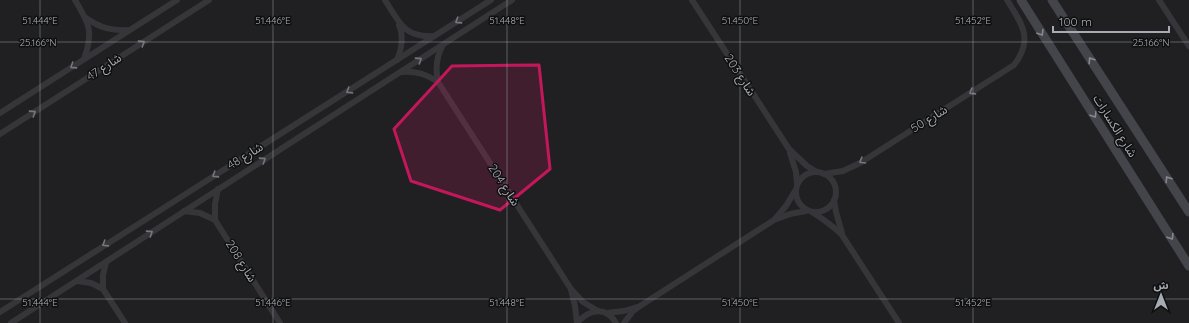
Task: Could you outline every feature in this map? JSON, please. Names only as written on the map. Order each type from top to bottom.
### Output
[{"type":"street","points":[[75,0],[86,18],[89,28],[88,49],[84,59]]},
{"type":"street","name":"شارع 47","points":[[0,113],[176,0]]},
{"type":"street","name":"شارع 47","points":[[0,134],[209,0]]},
{"type":"street","points":[[385,0],[404,29],[415,35],[436,36]]},
{"type":"street","name":"شارع 48","points":[[0,312],[491,0]]},
{"type":"street","name":"شارع 48","points":[[11,323],[512,0]]},
{"type":"street","name":"شارع 203","points":[[692,0],[789,149],[807,166],[817,172]]},
{"type":"street","name":"شارع 50","points":[[824,174],[843,171],[856,165],[1014,65],[1020,57],[1024,47],[1025,37],[1023,27],[1007,0]]},
{"type":"street","name":"شارع الكسارات","points":[[1020,0],[1189,266]]},
{"type":"street","name":"شارع الكسارات","points":[[1052,0],[1189,212]]},
{"type":"street","points":[[1159,0],[1189,46]]},
{"type":"street","points":[[86,18],[96,25],[107,29],[118,31],[130,30]]},
{"type":"street","points":[[397,61],[402,45],[399,23]]},
{"type":"street","name":"شارع 204","points":[[444,44],[439,52],[436,62],[438,82],[571,289],[583,302],[598,311],[606,313]]},
{"type":"street","points":[[399,72],[409,71],[420,73],[429,76],[438,82]]},
{"type":"street","name":"شارع 203","points":[[789,149],[795,166],[796,187]]},
{"type":"street","points":[[624,323],[633,311],[640,306],[774,220],[790,214],[809,211],[817,213],[828,209],[836,195],[832,181],[824,174],[817,172],[805,175],[796,187],[786,206],[774,220]]},
{"type":"street","points":[[796,187],[796,196],[801,207],[833,226],[842,235],[900,323]]},
{"type":"street","points":[[184,211],[200,213],[215,220],[215,204],[218,189]]},
{"type":"street","points":[[834,200],[842,235]]},
{"type":"street","name":"شارع 208","points":[[215,220],[280,323]]},
{"type":"street","points":[[103,289],[103,275],[106,262]]},
{"type":"street","points":[[77,281],[91,283],[103,289],[125,323]]},
{"type":"street","name":"شارع 204","points":[[571,289],[577,323]]},
{"type":"street","points":[[606,313],[624,311],[640,306]]},
{"type":"street","points":[[577,323],[583,316],[590,312],[598,311]]},
{"type":"street","points":[[606,313],[612,316],[616,323]]},
{"type":"highlighted area","points":[[539,65],[550,169],[500,210],[411,181],[394,129],[452,66]]},
{"type":"shaded area","points":[[0,0],[1189,0],[1189,323],[0,323]]}]
